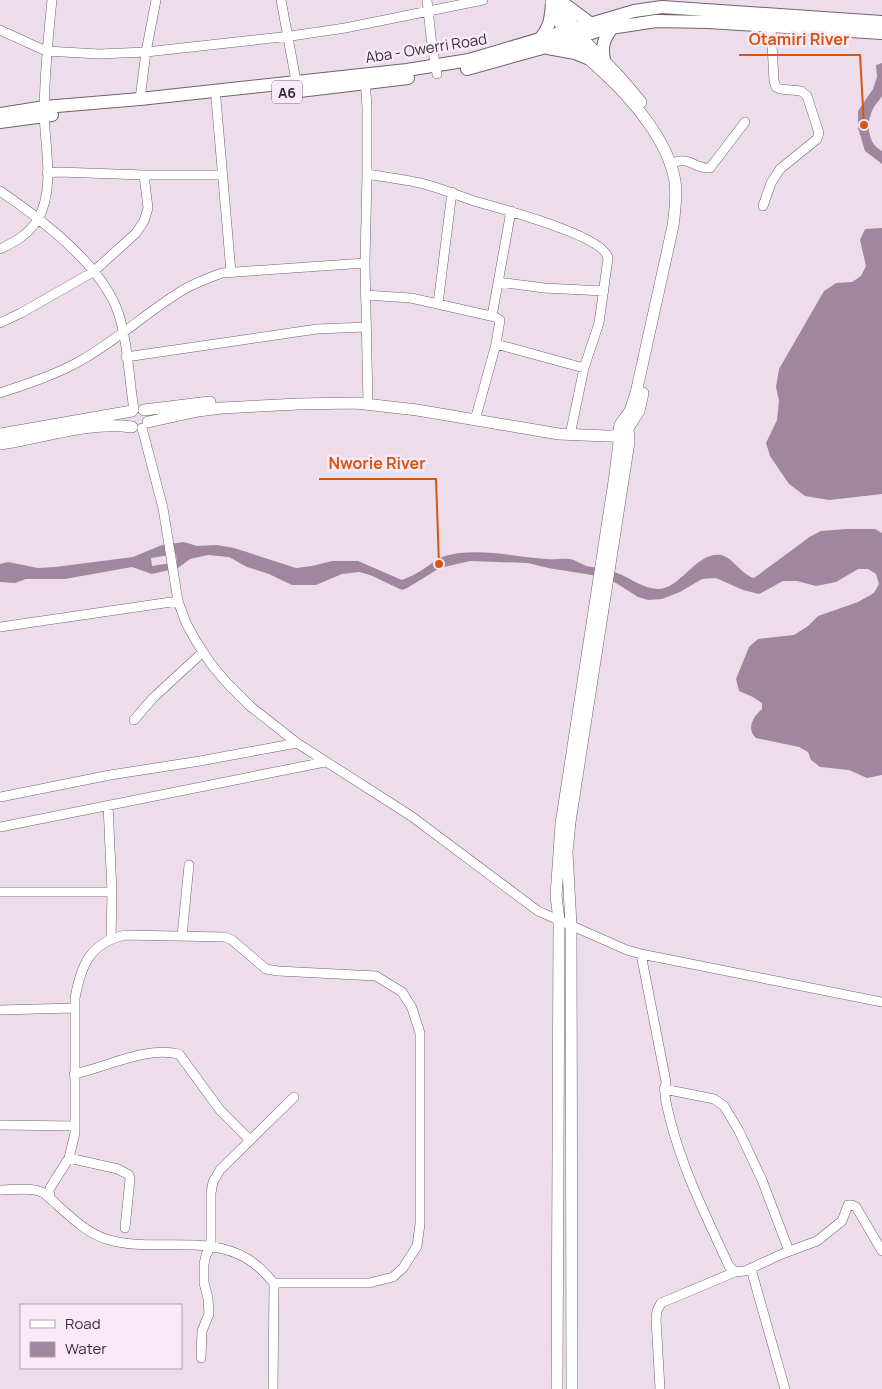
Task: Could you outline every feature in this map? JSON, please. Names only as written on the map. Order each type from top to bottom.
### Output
[{"type":"highway","points":[[587,58],[543,43],[557,2],[590,24]]},
{"type":"highway","name":"Aba - Owerri Road","points":[[572,34],[590,24],[664,4],[882,22]]},
{"type":"highway","name":"Aba - Owerri Road","points":[[0,114],[216,99],[437,69],[486,65],[572,34],[656,21],[882,33]]},
{"type":"highway","points":[[604,60],[603,44],[606,35],[613,27]]},
{"type":"highway","name":"Aba - Owerri Road","points":[[0,122],[20,120],[44,111],[140,99],[297,87]]},
{"type":"main road","points":[[556,1389],[559,920],[556,896],[561,824],[608,549],[619,442],[636,393],[676,210],[674,180],[663,150],[642,115],[610,79],[587,58],[572,34],[557,2]]},
{"type":"main road","points":[[572,34],[604,60],[647,109],[660,129],[675,162],[680,175],[682,189],[683,204],[680,226],[639,411],[622,430]]},
{"type":"main road","points":[[0,434],[137,410],[243,399],[369,401],[417,410],[571,432],[608,428],[622,430]]},
{"type":"main road","points":[[0,444],[90,426],[141,426],[220,408],[369,401]]},
{"type":"main road","points":[[137,410],[148,416],[141,426]]},
{"type":"main road","points":[[137,410],[128,418],[141,426]]},
{"type":"main road","points":[[572,1389],[571,925],[567,852],[600,595]]},
{"type":"street","points":[[0,249],[13,243],[27,232],[38,218],[47,194],[44,111],[46,52],[52,0]]},
{"type":"street","points":[[140,99],[146,52],[156,0]]},
{"type":"street","points":[[281,0],[297,87]]},
{"type":"street","points":[[427,0],[427,11],[437,69]]},
{"type":"street","points":[[0,30],[46,52],[99,54],[146,52],[287,37],[346,28],[483,0]]},
{"type":"street","points":[[763,206],[780,169],[817,139],[819,132],[808,96],[801,91],[780,90],[776,87],[771,27]]},
{"type":"street","points":[[365,79],[367,107],[365,295],[369,401]]},
{"type":"street","points":[[216,99],[231,272]]},
{"type":"street","points":[[675,162],[683,160],[704,168],[710,168],[745,122]]},
{"type":"street","points":[[47,173],[223,175]]},
{"type":"street","points":[[367,174],[420,183],[511,211],[571,231],[606,251],[608,258],[599,323],[584,368],[571,432]]},
{"type":"street","points":[[0,322],[21,313],[93,272],[136,233],[144,221],[148,208],[144,175]]},
{"type":"street","points":[[0,191],[38,218],[77,254],[111,297],[118,312],[137,410]]},
{"type":"street","points":[[438,304],[452,192]]},
{"type":"street","points":[[492,316],[511,211]]},
{"type":"street","points":[[0,393],[79,362],[123,334],[185,289],[222,273],[365,263]]},
{"type":"street","points":[[498,282],[544,288],[604,291]]},
{"type":"street","points":[[365,295],[400,297],[498,318],[501,323],[476,417]]},
{"type":"street","points":[[126,357],[317,329],[366,327]]},
{"type":"street","points":[[496,344],[584,368]]},
{"type":"street","points":[[141,426],[163,508],[178,601],[186,623],[203,652],[227,683],[250,706],[297,743],[411,816],[538,911],[628,950],[642,954],[882,1002]]},
{"type":"street","points":[[0,626],[178,601]]},
{"type":"street","points":[[134,720],[153,698],[203,652]]},
{"type":"street","points":[[0,797],[110,775],[297,743]]},
{"type":"street","points":[[0,827],[325,762]]},
{"type":"street","points":[[108,805],[112,892],[111,938]]},
{"type":"street","points":[[182,936],[189,864]]},
{"type":"street","points":[[0,892],[112,892]]},
{"type":"street","points":[[46,1191],[69,1158],[75,1126],[74,1008],[78,979],[93,951],[111,938],[125,935],[225,937],[232,940],[266,969],[376,976],[402,992],[412,1008],[420,1033],[420,1224],[417,1246],[403,1268],[393,1276],[385,1279],[369,1283],[274,1283]]},
{"type":"street","points":[[642,954],[666,1082],[664,1089],[665,1098],[676,1141],[692,1185],[729,1266],[735,1272]]},
{"type":"street","points":[[0,1010],[74,1008]]},
{"type":"street","points":[[74,1074],[96,1069],[140,1054],[179,1054],[220,1110],[250,1140]]},
{"type":"street","points":[[664,1089],[714,1099],[724,1106],[739,1131],[762,1180],[789,1251]]},
{"type":"street","points":[[201,1358],[202,1331],[209,1314],[208,1298],[204,1283],[204,1264],[211,1246],[211,1193],[213,1182],[220,1170],[294,1098]]},
{"type":"street","points":[[0,1125],[75,1126]]},
{"type":"street","points":[[69,1158],[118,1169],[128,1175],[130,1179],[125,1228]]},
{"type":"street","points":[[0,1190],[46,1191],[58,1205],[91,1233],[106,1239],[152,1245],[211,1246],[230,1251],[258,1266],[274,1283],[273,1389]]},
{"type":"street","points":[[660,1389],[656,1319],[661,1303],[816,1241],[842,1221],[848,1205],[852,1204],[856,1207],[882,1251]]},
{"type":"street","points":[[751,1268],[784,1389]]},
{"type":"water","points":[[882,63],[882,96],[871,114],[869,132],[873,143],[882,151],[882,164],[865,151],[858,128],[858,111],[873,89],[877,77],[876,65]]},
{"type":"water","points":[[882,228],[882,494],[829,500],[805,496],[789,484],[770,456],[766,443],[777,420],[779,401],[776,387],[779,369],[824,291],[836,283],[852,282],[861,276],[866,266],[860,240],[865,229]]},
{"type":"water","points":[[875,529],[882,533],[882,775],[867,778],[849,770],[820,767],[811,760],[808,752],[799,747],[756,738],[751,727],[754,719],[762,709],[762,703],[739,691],[736,679],[749,647],[758,639],[794,635],[808,626],[818,616],[858,602],[874,593],[879,584],[876,574],[868,569],[858,569],[836,582],[816,586],[797,581],[783,581],[759,594],[743,590],[716,578],[702,579],[680,592],[662,599],[648,600],[638,597],[616,583],[592,575],[528,563],[470,561],[440,568],[402,590],[359,572],[342,574],[316,585],[292,585],[269,574],[247,567],[229,557],[208,555],[190,559],[178,568],[152,574],[132,567],[65,579],[26,579],[15,583],[0,582],[0,564],[8,562],[38,568],[55,567],[133,557],[162,545],[184,542],[197,546],[217,545],[234,548],[296,568],[332,561],[358,561],[402,580],[442,557],[458,553],[483,552],[550,559],[570,559],[587,566],[622,575],[653,589],[659,589],[675,583],[704,558],[712,555],[726,557],[744,573],[754,578],[811,536],[821,531]],"holes":[[[176,554],[177,562],[152,566],[151,558]]]},
{"type":"place","name":"Otamiri River","points":[[864,125]]},
{"type":"place","name":"Nworie River","points":[[439,564]]}]
